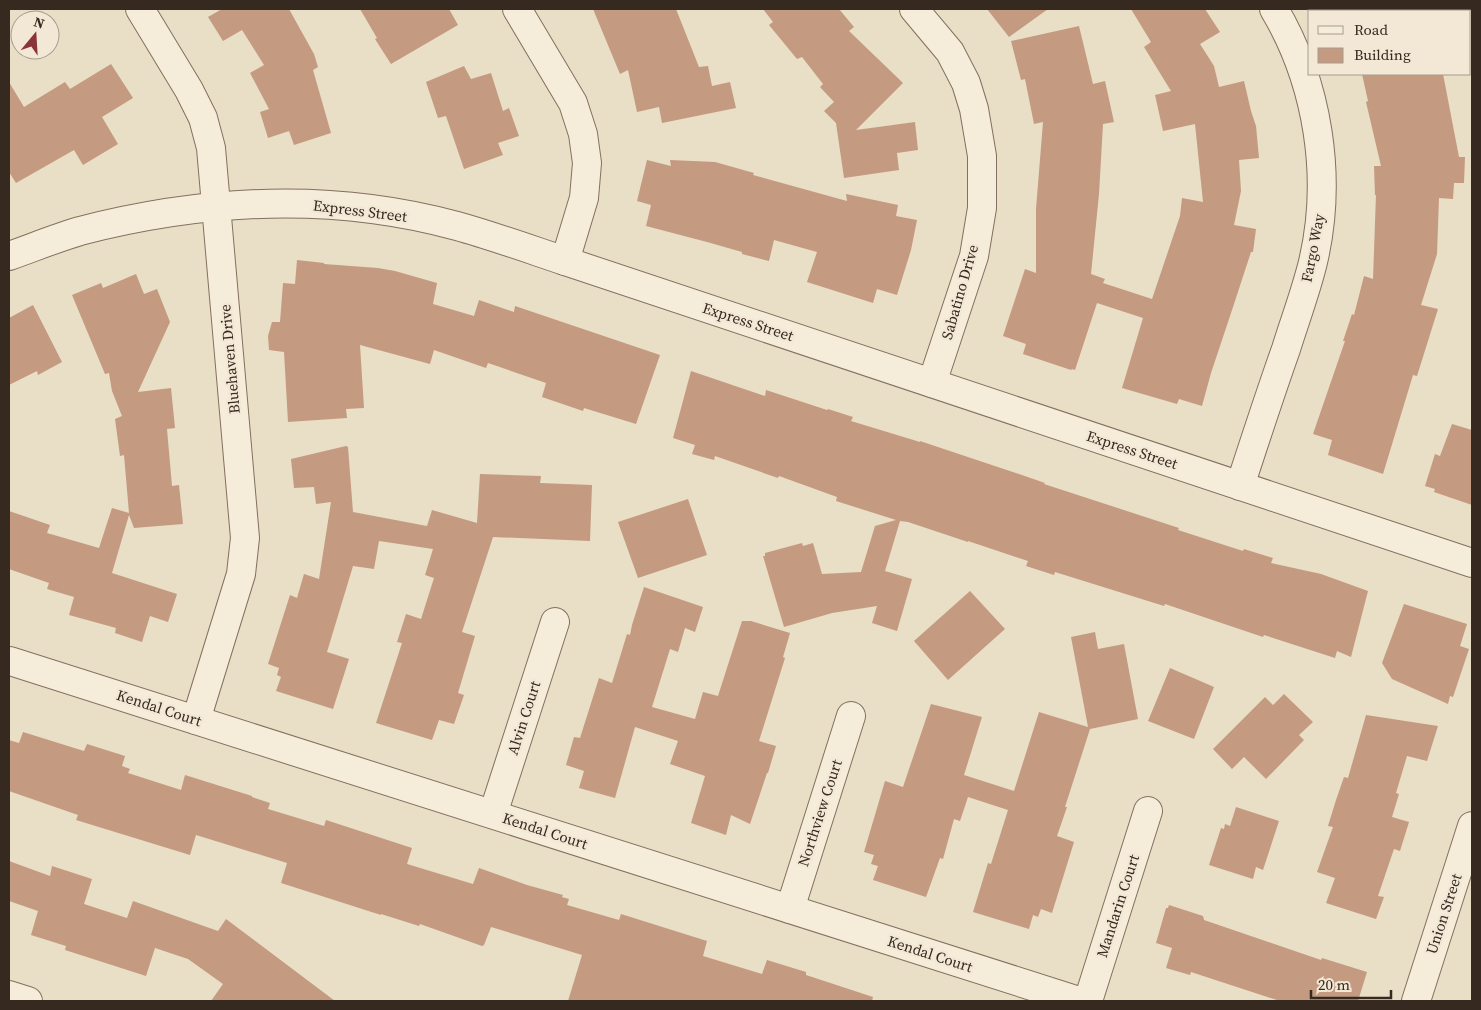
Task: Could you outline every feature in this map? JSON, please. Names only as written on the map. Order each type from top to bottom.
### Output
[{"type":"street","name":"Bluehaven Drive","points":[[140,9],[189,90],[203,118],[211,148],[218,205],[245,538],[241,574],[196,720]]},
{"type":"street","points":[[517,9],[573,103],[584,134],[587,163],[584,198],[564,261]]},
{"type":"street","name":"Sabatino Drive","points":[[914,9],[950,52],[966,82],[974,109],[982,156],[982,208],[974,256],[932,383]]},
{"type":"street","name":"Fargo Way","points":[[1240,486],[1304,294],[1313,260],[1321,208],[1321,160],[1314,114],[1302,68],[1274,9]]},
{"type":"street","name":"Express Street","points":[[9,256],[78,232],[148,215],[218,205],[316,204],[386,212],[456,226],[1472,563]]},
{"type":"street","name":"Alvin Court","points":[[493,814],[555,622]]},
{"type":"street","name":"Kendal Court","points":[[10,661],[1080,1001]]},
{"type":"street","name":"Northview Court","points":[[790,909],[851,716]]},
{"type":"street","name":"Mandarin Court","points":[[1088,1001],[1148,811]]},
{"type":"street","name":"Union Street","points":[[1416,1001],[1472,826]]},
{"type":"street","points":[[9,995],[28,1001]]},
{"type":"building","points":[[222,9],[289,9],[314,54],[318,67],[313,70],[331,133],[294,145],[289,131],[268,138],[260,112],[269,109],[250,73],[264,65],[242,30],[223,41],[208,17]]},
{"type":"building","points":[[360,9],[449,9],[458,25],[391,64],[375,39],[377,38]]},
{"type":"building","points":[[593,9],[676,9],[699,67],[708,66],[712,86],[730,82],[736,108],[662,123],[659,107],[637,112],[628,70],[620,74]]},
{"type":"building","points":[[763,9],[839,9],[854,27],[849,31],[903,83],[856,130],[915,122],[918,150],[897,153],[899,170],[844,178],[836,123],[824,111],[834,102],[820,87],[823,84],[802,57],[797,59],[769,25],[773,22]]},
{"type":"building","points":[[987,9],[1048,9],[1009,37]]},
{"type":"building","points":[[1131,9],[1205,9],[1220,32],[1200,44],[1214,66],[1219,87],[1244,81],[1256,126],[1259,158],[1239,160],[1241,191],[1234,225],[1256,229],[1253,252],[1251,252],[1202,406],[1179,399],[1177,404],[1122,388],[1143,318],[1097,303],[1075,370],[1023,354],[1026,344],[1003,336],[1025,269],[1036,273],[1036,209],[1043,122],[1034,124],[1025,79],[1021,80],[1011,41],[1079,26],[1093,84],[1105,81],[1114,122],[1103,124],[1099,194],[1091,274],[1105,279],[1103,283],[1152,299],[1180,216],[1182,198],[1203,202],[1195,124],[1163,131],[1155,95],[1171,91],[1144,47],[1151,42]]},
{"type":"building","points":[[111,64],[133,98],[102,117],[118,144],[83,165],[74,150],[16,183],[9,172],[9,82],[24,107],[65,82],[70,89]]},
{"type":"building","points":[[464,66],[471,79],[491,73],[503,111],[509,108],[519,136],[498,143],[503,155],[464,169],[446,116],[438,118],[426,82]]},
{"type":"building","points":[[1362,75],[1443,75],[1459,157],[1465,157],[1464,183],[1454,183],[1453,199],[1439,198],[1437,254],[1421,305],[1438,309],[1417,376],[1413,375],[1383,474],[1328,455],[1332,440],[1313,434],[1345,341],[1343,341],[1352,314],[1354,315],[1364,276],[1373,279],[1376,195],[1374,166],[1381,166],[1366,102],[1368,101]]},
{"type":"building","points":[[647,160],[671,166],[670,160],[715,162],[754,173],[753,175],[847,201],[846,194],[898,205],[896,216],[917,220],[911,250],[897,295],[877,289],[873,303],[807,282],[817,252],[774,240],[769,261],[646,226],[651,205],[637,201]]},
{"type":"building","points":[[297,260],[395,271],[437,283],[433,304],[474,316],[479,300],[514,312],[515,306],[660,355],[636,424],[584,408],[583,411],[542,397],[546,383],[488,363],[486,368],[434,350],[430,364],[360,345],[364,408],[346,409],[347,418],[288,422],[284,352],[269,350],[268,336],[272,322],[280,322],[283,283],[295,284]]},
{"type":"building","points":[[136,274],[144,294],[157,289],[170,322],[138,392],[171,388],[175,428],[167,429],[172,486],[179,485],[183,524],[134,528],[129,515],[112,573],[177,594],[168,622],[150,616],[142,642],[115,633],[116,628],[69,615],[74,597],[47,589],[49,583],[9,569],[9,511],[50,525],[47,533],[99,548],[112,508],[129,513],[124,455],[120,456],[115,419],[122,416],[112,391],[109,373],[105,374],[72,295],[101,283],[103,288]]},
{"type":"building","points":[[33,305],[62,362],[38,375],[37,371],[9,385],[9,318]]},
{"type":"building","points":[[691,371],[765,396],[766,390],[853,417],[851,421],[920,441],[1019,474],[1179,528],[1178,530],[1243,551],[1244,549],[1273,558],[1271,563],[1321,574],[1368,591],[1351,657],[1337,651],[1335,658],[1264,635],[1263,637],[1165,604],[1164,606],[1055,572],[1054,575],[1026,566],[1028,561],[900,521],[885,571],[912,579],[897,631],[872,623],[877,606],[832,613],[784,627],[763,556],[765,556],[765,553],[802,543],[803,546],[813,543],[822,574],[861,572],[875,526],[896,520],[836,501],[837,497],[779,476],[778,478],[715,456],[714,460],[692,454],[695,445],[673,438]]},
{"type":"building","points":[[1452,424],[1472,430],[1472,505],[1434,492],[1435,489],[1425,486],[1435,454],[1440,456]]},
{"type":"building","points":[[348,447],[353,512],[427,526],[432,510],[477,523],[480,474],[541,476],[540,483],[592,485],[590,541],[493,537],[462,632],[475,636],[458,693],[464,695],[454,724],[439,720],[432,740],[376,723],[402,643],[397,642],[406,614],[421,619],[434,578],[425,575],[433,549],[379,541],[374,569],[353,566],[327,652],[349,659],[333,709],[276,691],[281,677],[277,675],[279,668],[268,664],[290,595],[297,598],[304,574],[319,579],[331,502],[316,504],[314,487],[294,488],[291,459]]},
{"type":"building","points":[[688,499],[707,555],[638,578],[618,522]]},
{"type":"building","points":[[644,587],[703,607],[695,632],[685,628],[678,652],[670,649],[652,707],[695,719],[703,692],[718,696],[742,621],[751,621],[790,633],[783,657],[785,658],[759,741],[776,746],[768,773],[750,824],[731,815],[726,835],[691,823],[705,776],[670,764],[678,741],[635,727],[615,798],[579,788],[584,771],[566,765],[574,737],[580,738],[599,678],[612,683],[627,634],[630,635]]},
{"type":"building","points":[[970,591],[1005,629],[948,680],[914,641]]},
{"type":"building","points":[[1404,604],[1467,624],[1460,646],[1469,649],[1453,697],[1450,696],[1448,704],[1392,679],[1382,663]]},
{"type":"building","points":[[1095,632],[1098,649],[1124,644],[1138,719],[1090,729],[1057,836],[1074,842],[1052,913],[1041,909],[1038,917],[1033,915],[1029,929],[973,912],[988,863],[991,864],[1008,810],[968,797],[960,821],[954,819],[943,859],[940,858],[926,897],[873,880],[878,866],[871,864],[874,855],[864,852],[885,781],[903,787],[931,704],[982,717],[964,775],[1014,791],[1039,712],[1088,727],[1071,637]]},
{"type":"building","points":[[1170,668],[1214,687],[1194,739],[1148,721]]},
{"type":"building","points":[[1284,694],[1313,722],[1299,735],[1304,740],[1266,779],[1244,757],[1232,769],[1213,749],[1265,697],[1273,705]]},
{"type":"building","points":[[1366,715],[1438,726],[1427,761],[1407,756],[1396,793],[1399,794],[1392,817],[1409,822],[1400,851],[1394,849],[1378,896],[1384,897],[1376,919],[1326,903],[1335,878],[1317,872],[1333,827],[1328,826],[1336,800],[1344,777],[1348,778]]},
{"type":"building","points":[[23,732],[84,751],[87,744],[125,756],[122,766],[130,769],[128,773],[181,790],[185,775],[270,803],[268,809],[324,826],[326,820],[412,848],[407,864],[473,884],[479,868],[563,895],[562,897],[569,899],[567,905],[619,920],[621,914],[707,941],[703,956],[762,974],[767,960],[806,972],[806,975],[873,997],[872,1001],[568,1001],[582,955],[491,927],[482,946],[420,924],[419,926],[381,915],[281,883],[287,863],[196,835],[190,855],[76,820],[78,815],[9,791],[9,740],[19,743]]},
{"type":"building","points":[[1236,807],[1279,821],[1263,870],[1256,867],[1253,879],[1209,865],[1221,828],[1224,829],[1225,824],[1230,826]]},
{"type":"building","points":[[9,861],[50,876],[52,866],[92,879],[84,904],[127,918],[133,901],[218,931],[226,919],[335,1001],[211,1001],[223,984],[188,959],[155,948],[146,976],[65,950],[66,946],[31,935],[38,911],[9,901]]},
{"type":"building","points":[[1169,905],[1203,916],[1204,920],[1321,960],[1322,958],[1367,972],[1358,1001],[1280,1001],[1191,972],[1190,975],[1166,968],[1172,948],[1156,943],[1166,908]]}]
